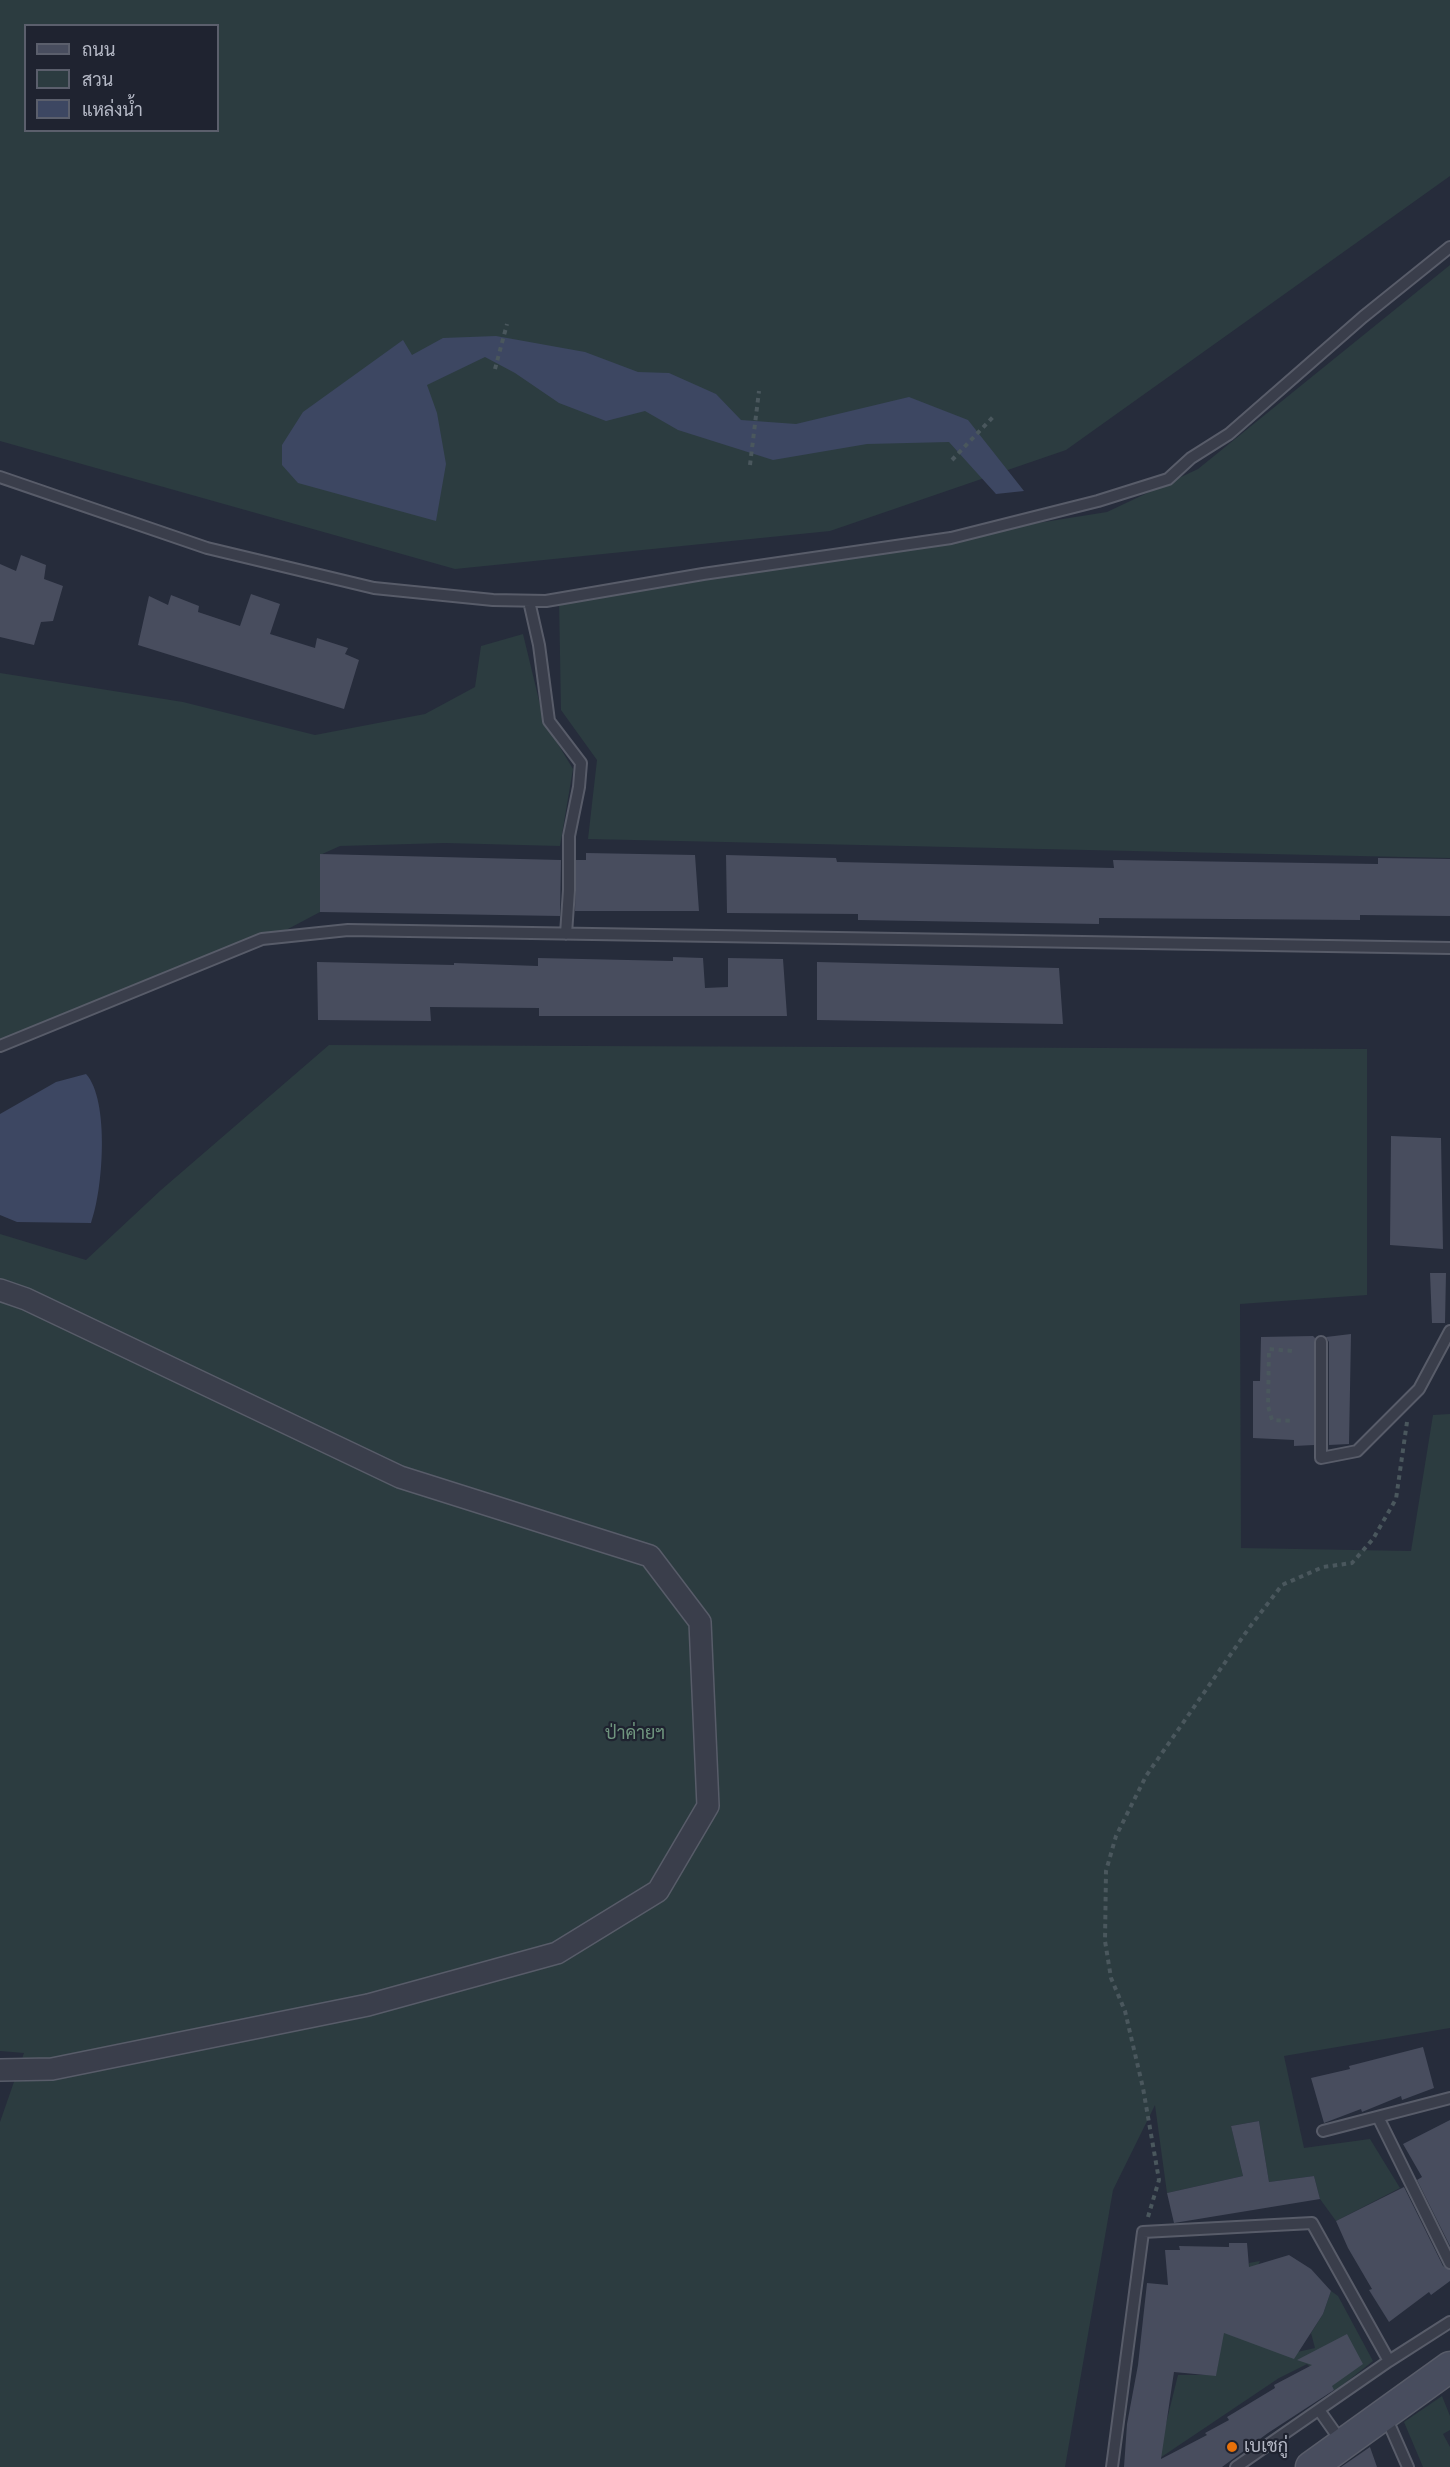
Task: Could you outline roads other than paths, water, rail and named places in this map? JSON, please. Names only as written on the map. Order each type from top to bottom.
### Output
[{"type":"main road","points":[[1311,2467],[1450,2367]]},
{"type":"street","points":[[0,1290],[26,1299],[187,1374],[400,1477],[650,1556],[700,1622],[708,1806],[658,1891],[557,1953],[368,2005],[52,2069],[0,2070]]},
{"type":"lane","points":[[0,477],[207,548],[374,588],[493,600],[546,601],[703,574],[951,538],[1098,501],[1168,479],[1191,458],[1229,434],[1363,317],[1450,247]]},
{"type":"lane","points":[[530,601],[539,645],[549,721],[580,763],[579,787],[569,836],[566,934]]},
{"type":"lane","points":[[0,1046],[262,939],[348,930],[1450,948]]},
{"type":"lane","points":[[1321,1342],[1321,1458],[1357,1451],[1419,1389],[1450,1331]]},
{"type":"lane","points":[[1323,2131],[1450,2098]]},
{"type":"lane","points":[[1378,2117],[1450,2263]]},
{"type":"lane","points":[[1112,2467],[1143,2232],[1312,2223],[1389,2361]]},
{"type":"lane","points":[[1236,2467],[1389,2361],[1450,2322]]},
{"type":"lane","points":[[1319,2410],[1343,2444]]},
{"type":"lane","points":[[1385,2414],[1408,2467]]},
{"type":"water","points":[[496,336],[585,352],[638,372],[669,373],[716,394],[741,420],[796,424],[909,397],[968,420],[1024,491],[996,494],[949,442],[867,444],[773,460],[678,430],[645,411],[606,421],[559,403],[515,373],[485,357],[427,385],[437,413],[446,464],[436,521],[298,483],[282,465],[282,445],[303,412],[403,340],[412,355],[443,338]]},
{"type":"water","points":[[86,1074],[94,1087],[99,1104],[102,1146],[99,1190],[91,1223],[17,1222],[0,1215],[0,1114],[56,1082]]},
{"type":"place","name":"เบเชกู่","points":[[1232,2447]]},
{"type":"park label","name":"ป่าค่ายฯ","points":[[635,1734]]}]
